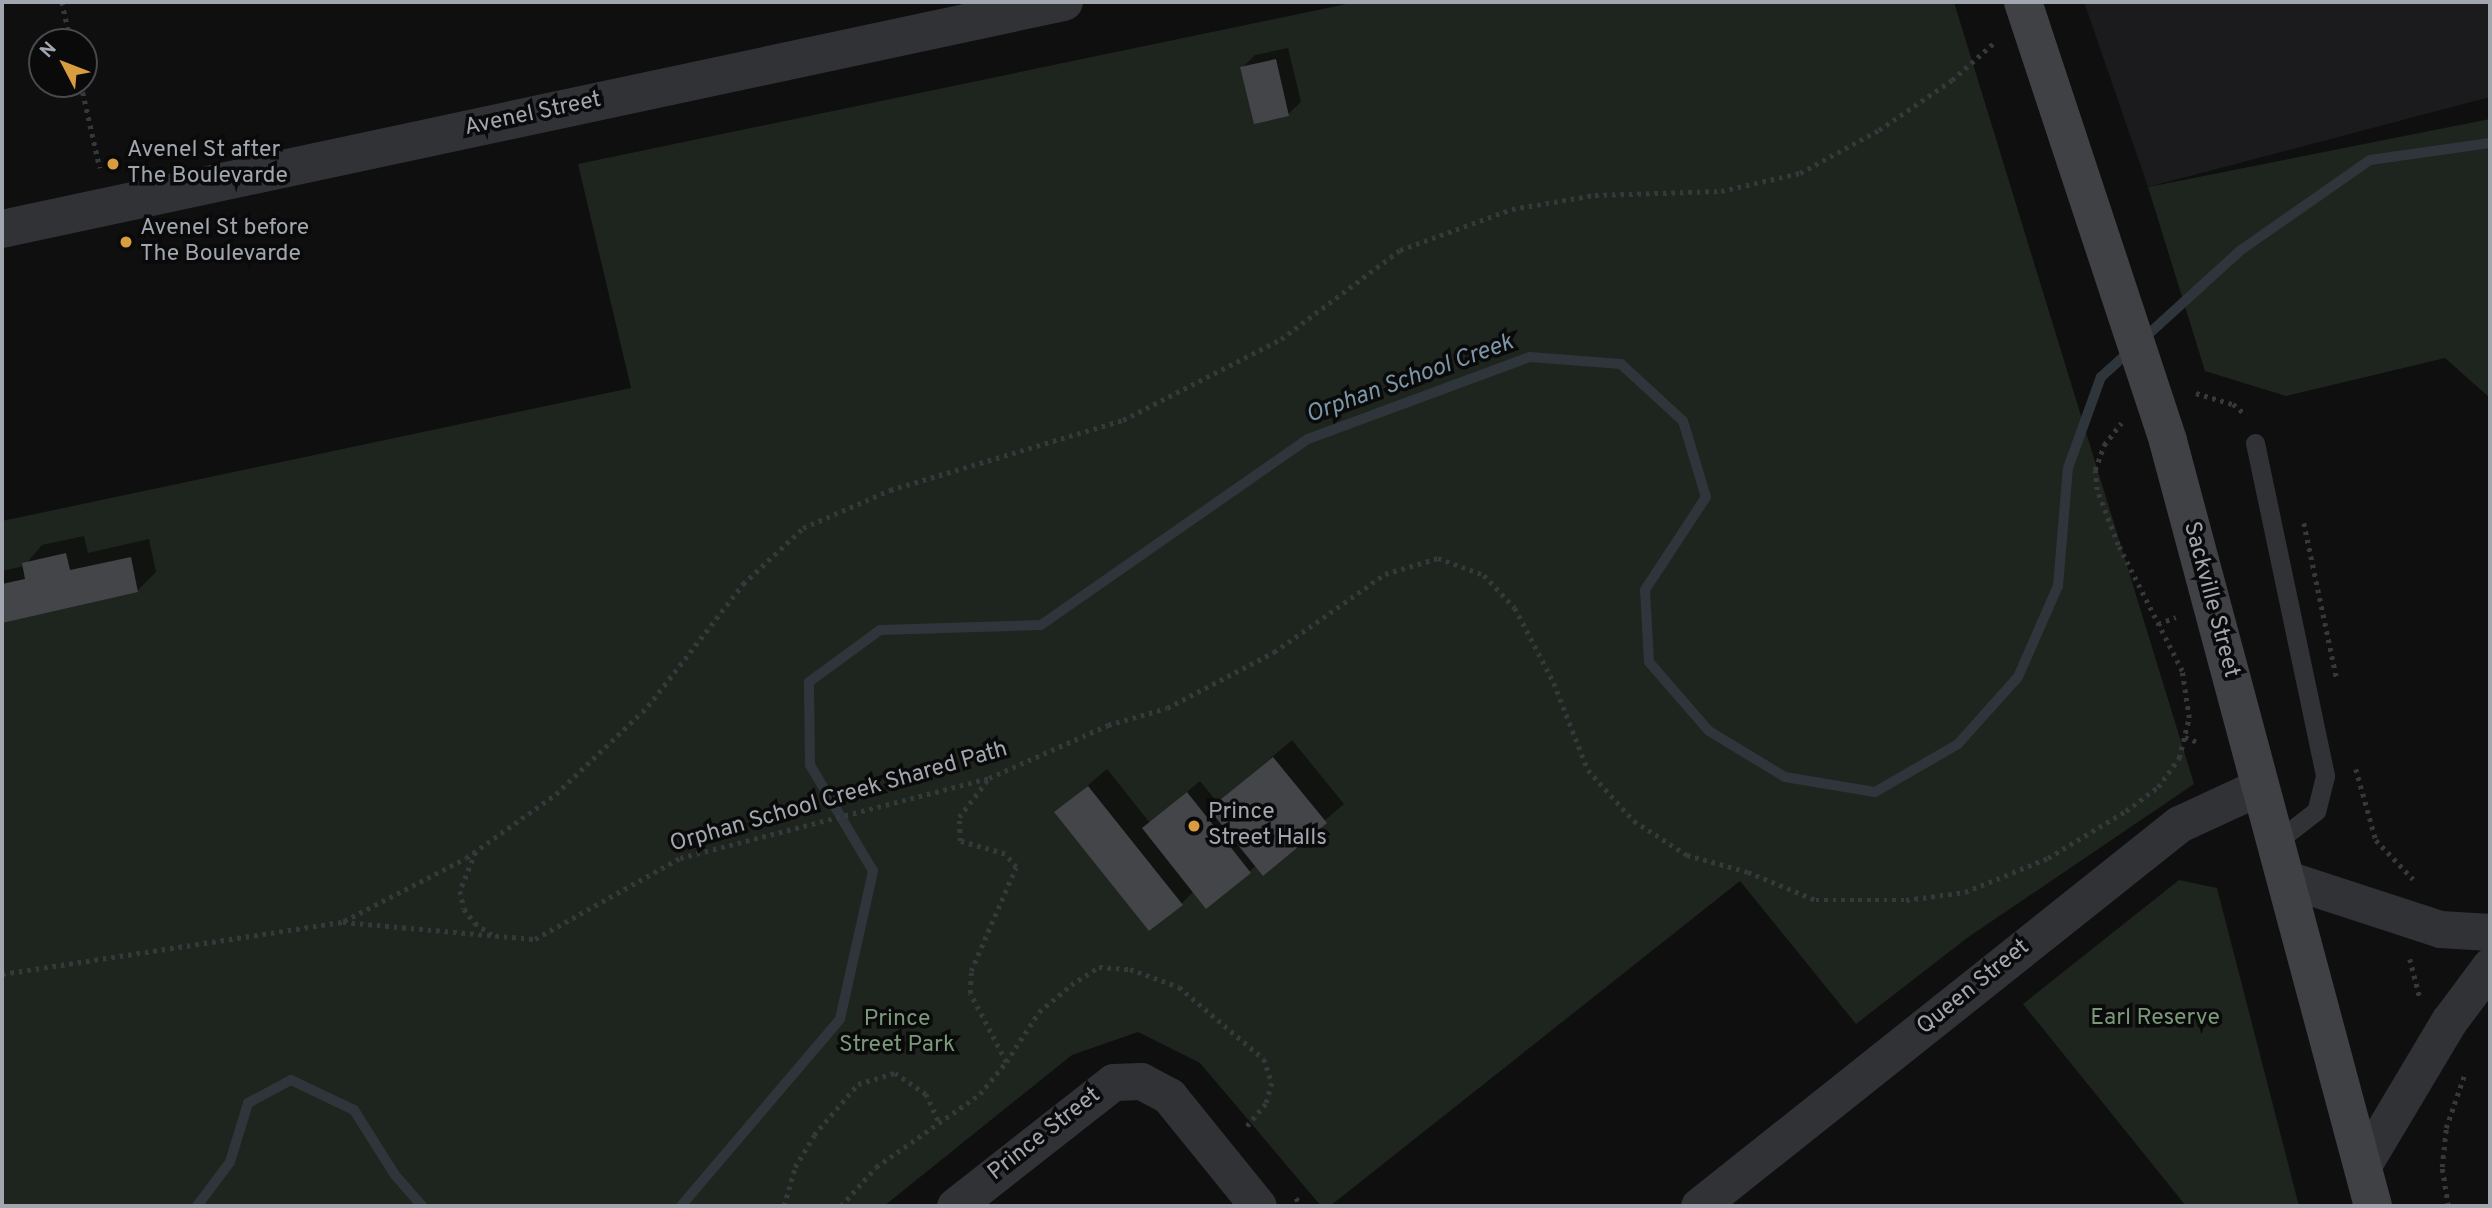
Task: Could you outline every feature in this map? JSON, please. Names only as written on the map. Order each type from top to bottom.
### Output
[{"type":"main road","name":"Sackville Street","points":[[2023,2],[2168,441],[2373,1206]]},
{"type":"street","name":"Avenel Street","points":[[2,229],[1064,2]]},
{"type":"street","name":"Queen Street","points":[[1699,1206],[2179,824],[2259,787]]},
{"type":"street","points":[[2287,879],[2440,929],[2490,932]]},
{"type":"street","points":[[2363,1165],[2449,1021],[2490,966]]},
{"type":"street","name":"Prince Street","points":[[955,1206],[1113,1082],[1141,1081],[1169,1096],[1258,1206]]},
{"type":"lane","points":[[2255,443],[2325,776],[2316,811],[2276,842]]},
{"type":"path","points":[[62,2],[68,28]]},
{"type":"path","points":[[343,922],[477,850],[556,794],[648,706],[743,584],[803,527],[890,490],[1123,420],[1281,339],[1401,250],[1512,209],[1595,195],[1721,191],[1800,173],[1889,123],[1952,80],[1998,39]]},
{"type":"path","points":[[84,98],[108,206]]},
{"type":"path","points":[[2196,393],[2233,404]]},
{"type":"path","name":"Orphan School Creek Shared Path","points":[[2,974],[343,922],[415,925],[496,938],[535,939],[680,858],[989,778],[1108,725],[1167,708],[1274,652],[1385,574],[1438,558],[1484,575],[1515,608],[1554,683],[1588,770],[1634,821],[1687,855],[1748,872],[1816,900],[1906,900],[1965,892],[2048,858],[2158,788],[2179,758],[2189,718],[2182,671],[2118,545],[2097,490],[2095,470],[2104,445],[2122,421]]},
{"type":"path","points":[[2158,624],[2176,617]]},
{"type":"path","points":[[2185,737],[2200,743]]},
{"type":"path","points":[[989,778],[959,817],[960,841],[1005,854],[1016,867],[971,971],[970,993],[1006,1062]]},
{"type":"path","points":[[477,850],[466,871],[462,900],[474,923],[496,938]]},
{"type":"path","points":[[2409,954],[2417,995],[2427,1007]]},
{"type":"path","points":[[841,1206],[876,1167],[980,1094],[1006,1062],[1039,1012],[1071,985],[1099,967],[1130,969],[1179,987],[1264,1059],[1272,1083],[1266,1104],[1244,1130],[1252,1141]]},
{"type":"path","points":[[2448,1206],[2442,1167],[2446,1128],[2469,1061]]},
{"type":"path","points":[[784,1206],[795,1167],[814,1135],[858,1084],[895,1073],[926,1094],[938,1121]]},
{"type":"path","points":[[1293,1195],[1302,1206]]},
{"type":"shaded area","points":[[2084,2],[2490,2],[2490,97],[2148,187]]},
{"type":"green space","name":"Prince Street Park","points":[[1356,2],[1954,2],[2194,784],[1967,938],[1856,1024],[1740,881],[1330,1206],[1321,1206],[1200,1063],[1138,1032],[1072,1055],[884,1206],[2,1206],[2,521],[631,388],[578,164]]},
{"type":"green space","points":[[2490,119],[2490,398],[2445,358],[2286,396],[2205,371],[2148,187]]},
{"type":"green space","name":"Earl Reserve","points":[[2179,880],[2217,888],[2299,1206],[2186,1206],[2023,1004]]},
{"type":"building","points":[[1276,59],[1289,116],[1254,124],[1240,67]]},
{"type":"building","points":[[66,553],[70,570],[131,557],[138,592],[2,623],[2,584],[25,579],[22,563]]},
{"type":"building","points":[[1273,757],[1327,823],[1263,876],[1209,809]]},
{"type":"building","points":[[1088,786],[1183,905],[1149,931],[1054,812]]},
{"type":"building","points":[[1187,792],[1251,873],[1206,909],[1142,828]]},
{"type":"waterway","name":"Orphan School Creek","points":[[2142,340],[2241,250],[2370,160],[2490,143]]},
{"type":"waterway","name":"Orphan School Creek","points":[[681,1206],[840,1019],[873,871],[810,765],[809,682],[880,630],[1041,625],[1308,439],[1530,357],[1621,364],[1683,421],[1706,497],[1645,590],[1649,662],[1709,731],[1785,777],[1875,792],[1958,744],[2018,677],[2058,586],[2068,468],[2101,377],[2130,351]]},
{"type":"waterway","name":"Orphan School Creek","points":[[197,1206],[230,1162],[248,1103],[291,1080],[354,1110],[395,1175],[422,1206]]},
{"type":"place","name":"Avenel St after The Boulevarde","points":[[113,164]]},
{"type":"place","name":"Avenel St before The Boulevarde","points":[[126,242]]},
{"type":"place","name":"Prince Street Halls","points":[[1194,826]]}]
